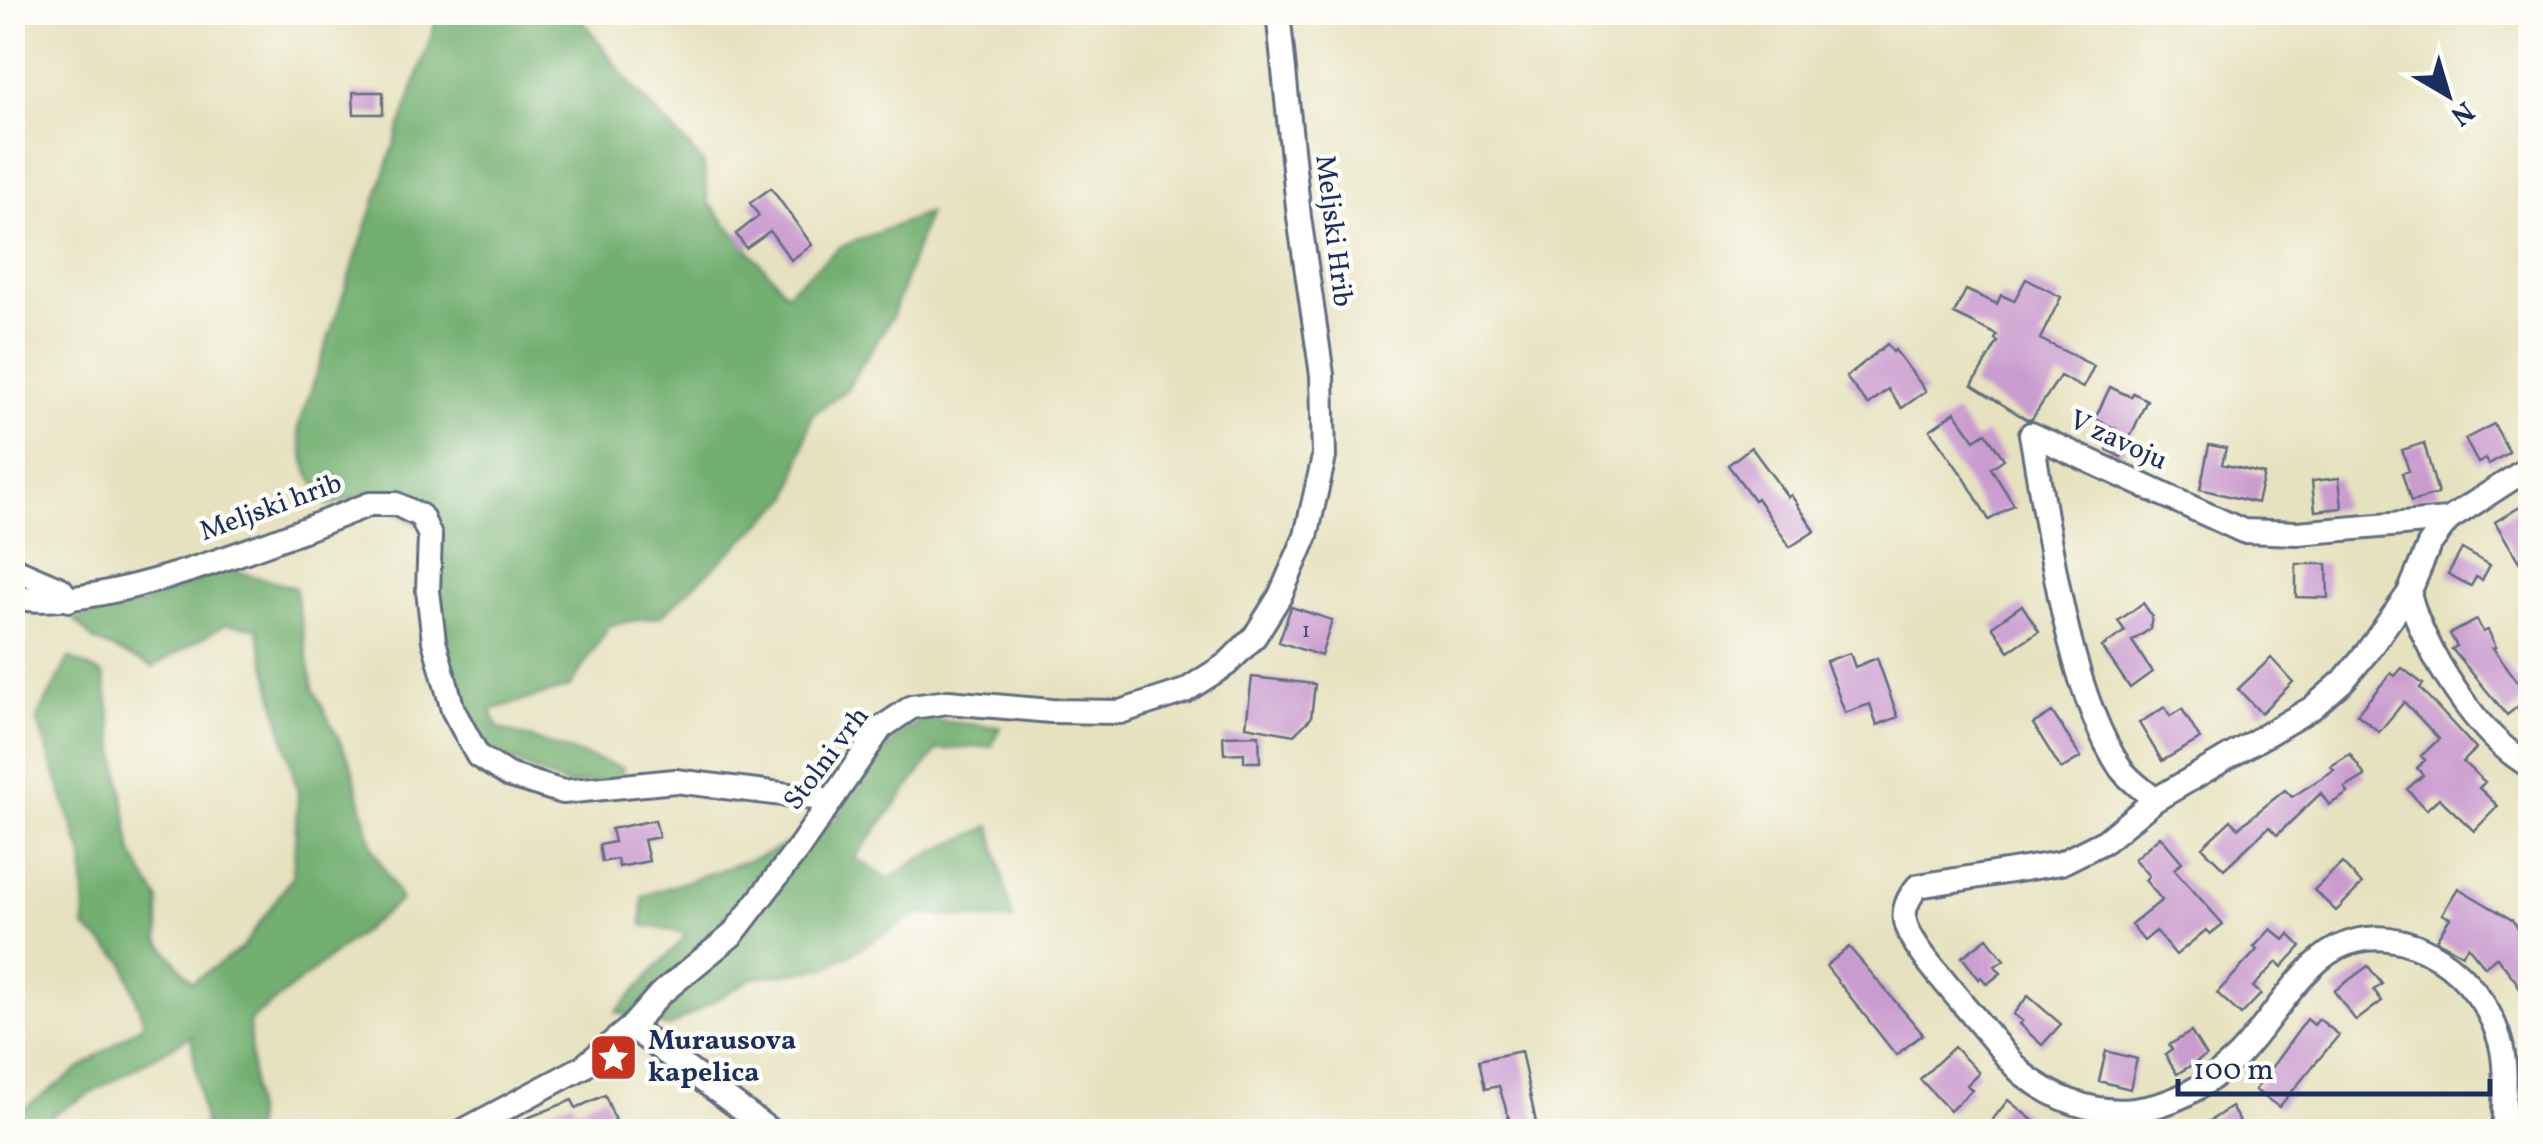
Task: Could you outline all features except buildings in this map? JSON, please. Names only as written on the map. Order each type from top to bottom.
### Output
[{"type":"street","name":"Meljski Hrib","points":[[1278,12],[1322,375],[1324,457]]},
{"type":"street","name":"V zavoju","points":[[2155,800],[2123,772],[2097,725],[2072,646],[2031,434],[2243,531],[2298,533],[2448,520]]},
{"type":"street","name":"Stolni vrh","points":[[462,1132],[583,1066],[631,1027],[659,995],[732,935],[881,728],[912,706],[948,702],[1051,711],[1120,712],[1185,690],[1227,664],[1255,636],[1280,596],[1306,536],[1324,457]]},
{"type":"street","name":"V zavoju","points":[[2504,1132],[2501,1043],[2485,1004],[2456,970],[2403,942],[2368,939],[2336,948],[2295,985],[2236,1058],[2194,1092],[2147,1110],[2103,1112],[2066,1100],[2022,1073],[1909,934],[1903,914],[1918,886],[2062,863],[2105,840],[2155,800],[2312,708],[2344,680],[2409,593],[2429,545],[2448,520],[2530,467]]},
{"type":"street","name":"Meljski hrib","points":[[12,596],[69,600],[226,558],[370,504],[396,504],[421,516],[430,536],[428,591],[434,641],[453,710],[478,756],[508,775],[563,792],[675,782],[831,800]]},
{"type":"street","points":[[12,568],[61,589],[69,600]]},
{"type":"street","points":[[2409,593],[2418,626],[2436,662],[2489,732],[2530,766]]},
{"type":"street","points":[[631,1027],[772,1132]]},
{"type":"green space","points":[[439,13],[577,13],[632,86],[703,162],[708,202],[786,293],[840,247],[928,213],[893,315],[846,390],[812,415],[790,497],[661,616],[610,625],[570,687],[491,710],[498,728],[623,768],[619,780],[566,785],[488,751],[460,706],[440,639],[438,535],[367,496],[327,505],[307,470],[298,428]]},
{"type":"green space","points":[[226,568],[295,588],[313,688],[351,764],[373,849],[401,900],[249,1022],[255,1131],[205,1131],[191,1036],[53,1115],[47,1131],[13,1131],[12,1117],[144,1023],[124,961],[85,928],[83,856],[37,719],[69,658],[104,675],[132,853],[159,900],[159,940],[192,982],[242,948],[293,876],[298,793],[257,628],[226,624],[153,667],[93,640],[74,619],[143,603]]},
{"type":"green space","points":[[921,719],[1000,727],[992,746],[937,750],[855,858],[889,879],[921,858],[991,826],[1013,921],[918,914],[826,968],[753,978],[669,1027],[616,1012],[687,934],[642,925],[643,896],[764,855],[835,820],[894,740]]},
{"type":"place","name":"Murausova kapelica","points":[[613,1057]]}]
